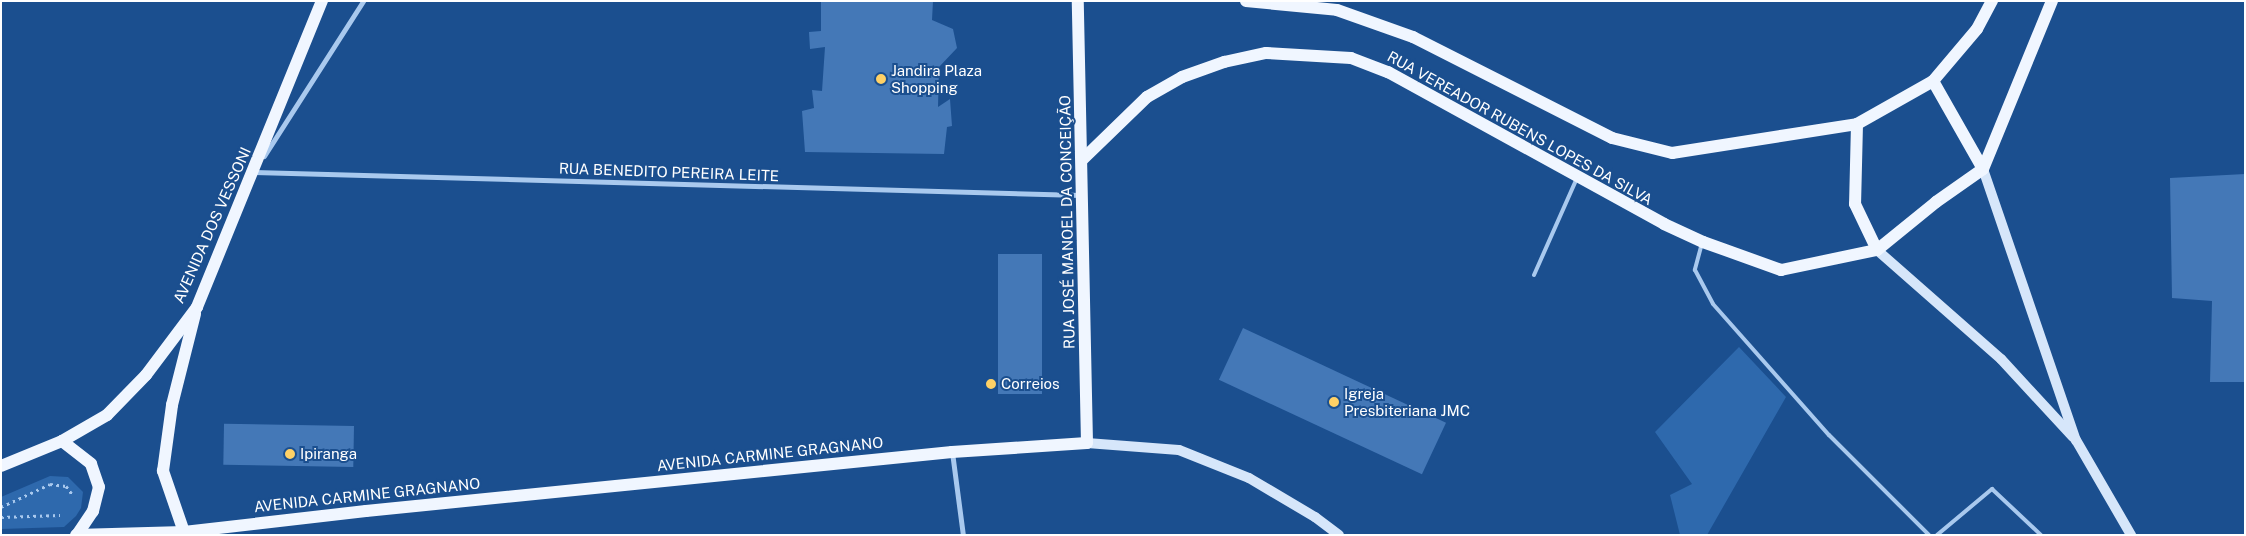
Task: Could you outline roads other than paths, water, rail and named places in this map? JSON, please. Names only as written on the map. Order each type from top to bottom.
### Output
[{"type":"main road","name":"AVENIDA DOS VESSONI","points":[[1,466],[62,441],[107,415],[146,375],[197,307],[254,172],[322,1]]},
{"type":"main road","name":"RUA JOSÉ MANOEL DA CONCEIÇÃO","points":[[1078,1],[1087,443]]},
{"type":"main road","name":"RUA VEREADOR RUBENS LOPES DA SILVA","points":[[1246,1],[1337,10],[1413,37],[1612,138],[1672,153],[1858,124],[1933,81],[1977,29],[1992,1]]},
{"type":"main road","points":[[1983,169],[2052,1]]},
{"type":"main road","name":"RUA VEREADOR RUBENS LOPES DA SILVA","points":[[1082,160],[1147,97],[1182,77],[1224,62],[1266,53],[1312,54],[1351,58],[1388,72],[1577,178],[1702,242],[1781,270],[1877,250],[1936,202],[1983,169]]},
{"type":"main road","points":[[1933,81],[1983,169]]},
{"type":"main road","points":[[1858,124],[1855,204],[1877,250]]},
{"type":"main road","points":[[184,532],[163,472],[172,405],[197,307]]},
{"type":"main road","points":[[62,441],[90,464],[99,487],[93,510],[76,535]]},
{"type":"main road","name":"AVENIDA CARMINE GRAGNANO","points":[[76,535],[184,532],[366,510],[952,452],[1087,443]]},
{"type":"street","points":[[254,172],[364,1]]},
{"type":"street","points":[[1983,169],[2076,440],[2131,535]]},
{"type":"street","name":"RUA BENEDITO PEREIRA LEITE","points":[[254,172],[1082,195]]},
{"type":"street","points":[[1877,250],[2001,359],[2076,440]]},
{"type":"street","name":"AVENIDA CARMINE GRAGNANO","points":[[1087,443],[1179,450],[1249,478],[1315,516],[1339,535]]},
{"type":"street","points":[[952,452],[963,535]]},
{"type":"lane","points":[[1534,275],[1577,178]]},
{"type":"lane","points":[[1702,242],[1695,270],[1713,304],[1828,436],[1929,535]]},
{"type":"lane","points":[[1937,535],[1992,489],[2041,535]]},
{"type":"place","name":"Jandira Plaza Shopping","points":[[881,79]]},
{"type":"place","name":"Correios","points":[[991,384]]},
{"type":"place","name":"Igreja Presbiteriana JMC","points":[[1334,402]]},
{"type":"place","name":"Ipiranga","points":[[290,454]]}]
